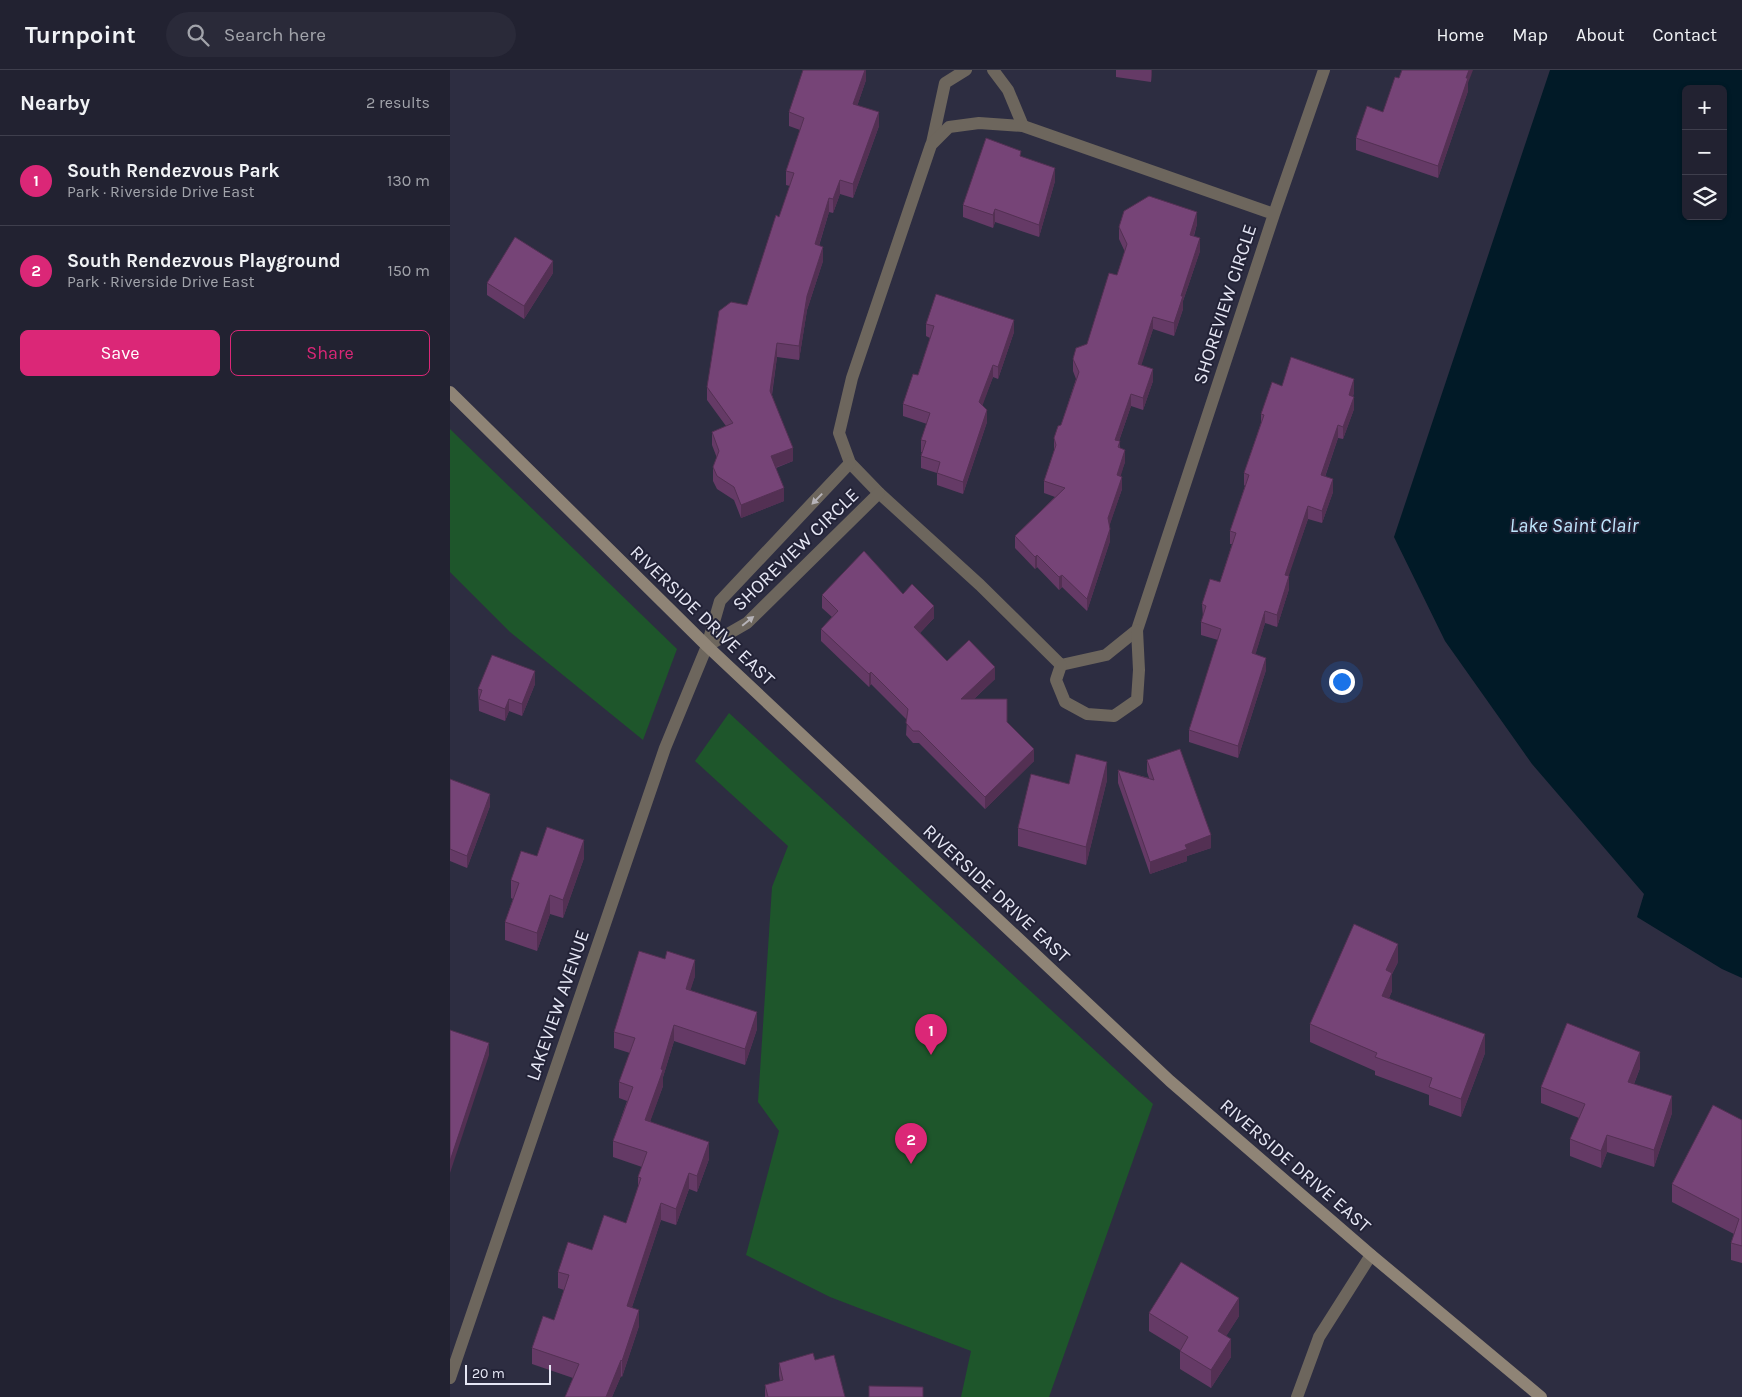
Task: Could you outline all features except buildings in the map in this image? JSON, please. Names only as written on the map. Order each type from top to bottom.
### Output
[{"type":"main road","name":"RIVERSIDE DRIVE EAST","points":[[450,392],[707,646],[1170,1081],[1371,1255],[1541,1397]]},
{"type":"street","name":"SHOREVIEW CIRCLE","points":[[931,145],[949,127],[979,123],[1023,126],[1274,214],[1136,630],[1140,670],[1137,700],[1114,716],[1087,714],[1066,702],[1056,680],[1061,665],[980,585],[850,464],[839,433],[852,378],[931,145],[945,83],[966,70]]},
{"type":"street","points":[[993,70],[1008,90],[1023,126]]},
{"type":"street","points":[[1274,214],[1324,70]]},
{"type":"street","name":"SHOREVIEW CIRCLE","points":[[707,646],[720,601],[850,464]]},
{"type":"street","name":"SHOREVIEW CIRCLE","points":[[707,646],[747,624],[879,493]]},
{"type":"street","points":[[1061,665],[1106,655],[1136,630]]},
{"type":"street","name":"LAKEVIEW AVENUE","points":[[450,1378],[665,748],[707,646]]},
{"type":"street","points":[[1297,1397],[1319,1337],[1371,1255]]},
{"type":"green space","points":[[450,429],[677,649],[643,740],[510,632],[450,572]]},
{"type":"green space","points":[[729,713],[1153,1104],[1049,1397],[961,1397],[971,1351],[830,1297],[746,1255],[779,1131],[758,1102],[772,887],[788,846],[695,761]]},
{"type":"water","name":"Lake Saint Clair","points":[[1550,70],[1742,70],[1742,978],[1722,969],[1637,917],[1644,894],[1532,764],[1445,641],[1394,537]]},
{"type":"place","name":"South Rendezvous Park","points":[[931,1055]]},
{"type":"place","name":"South Rendezvous Playground","points":[[911,1164]]}]
